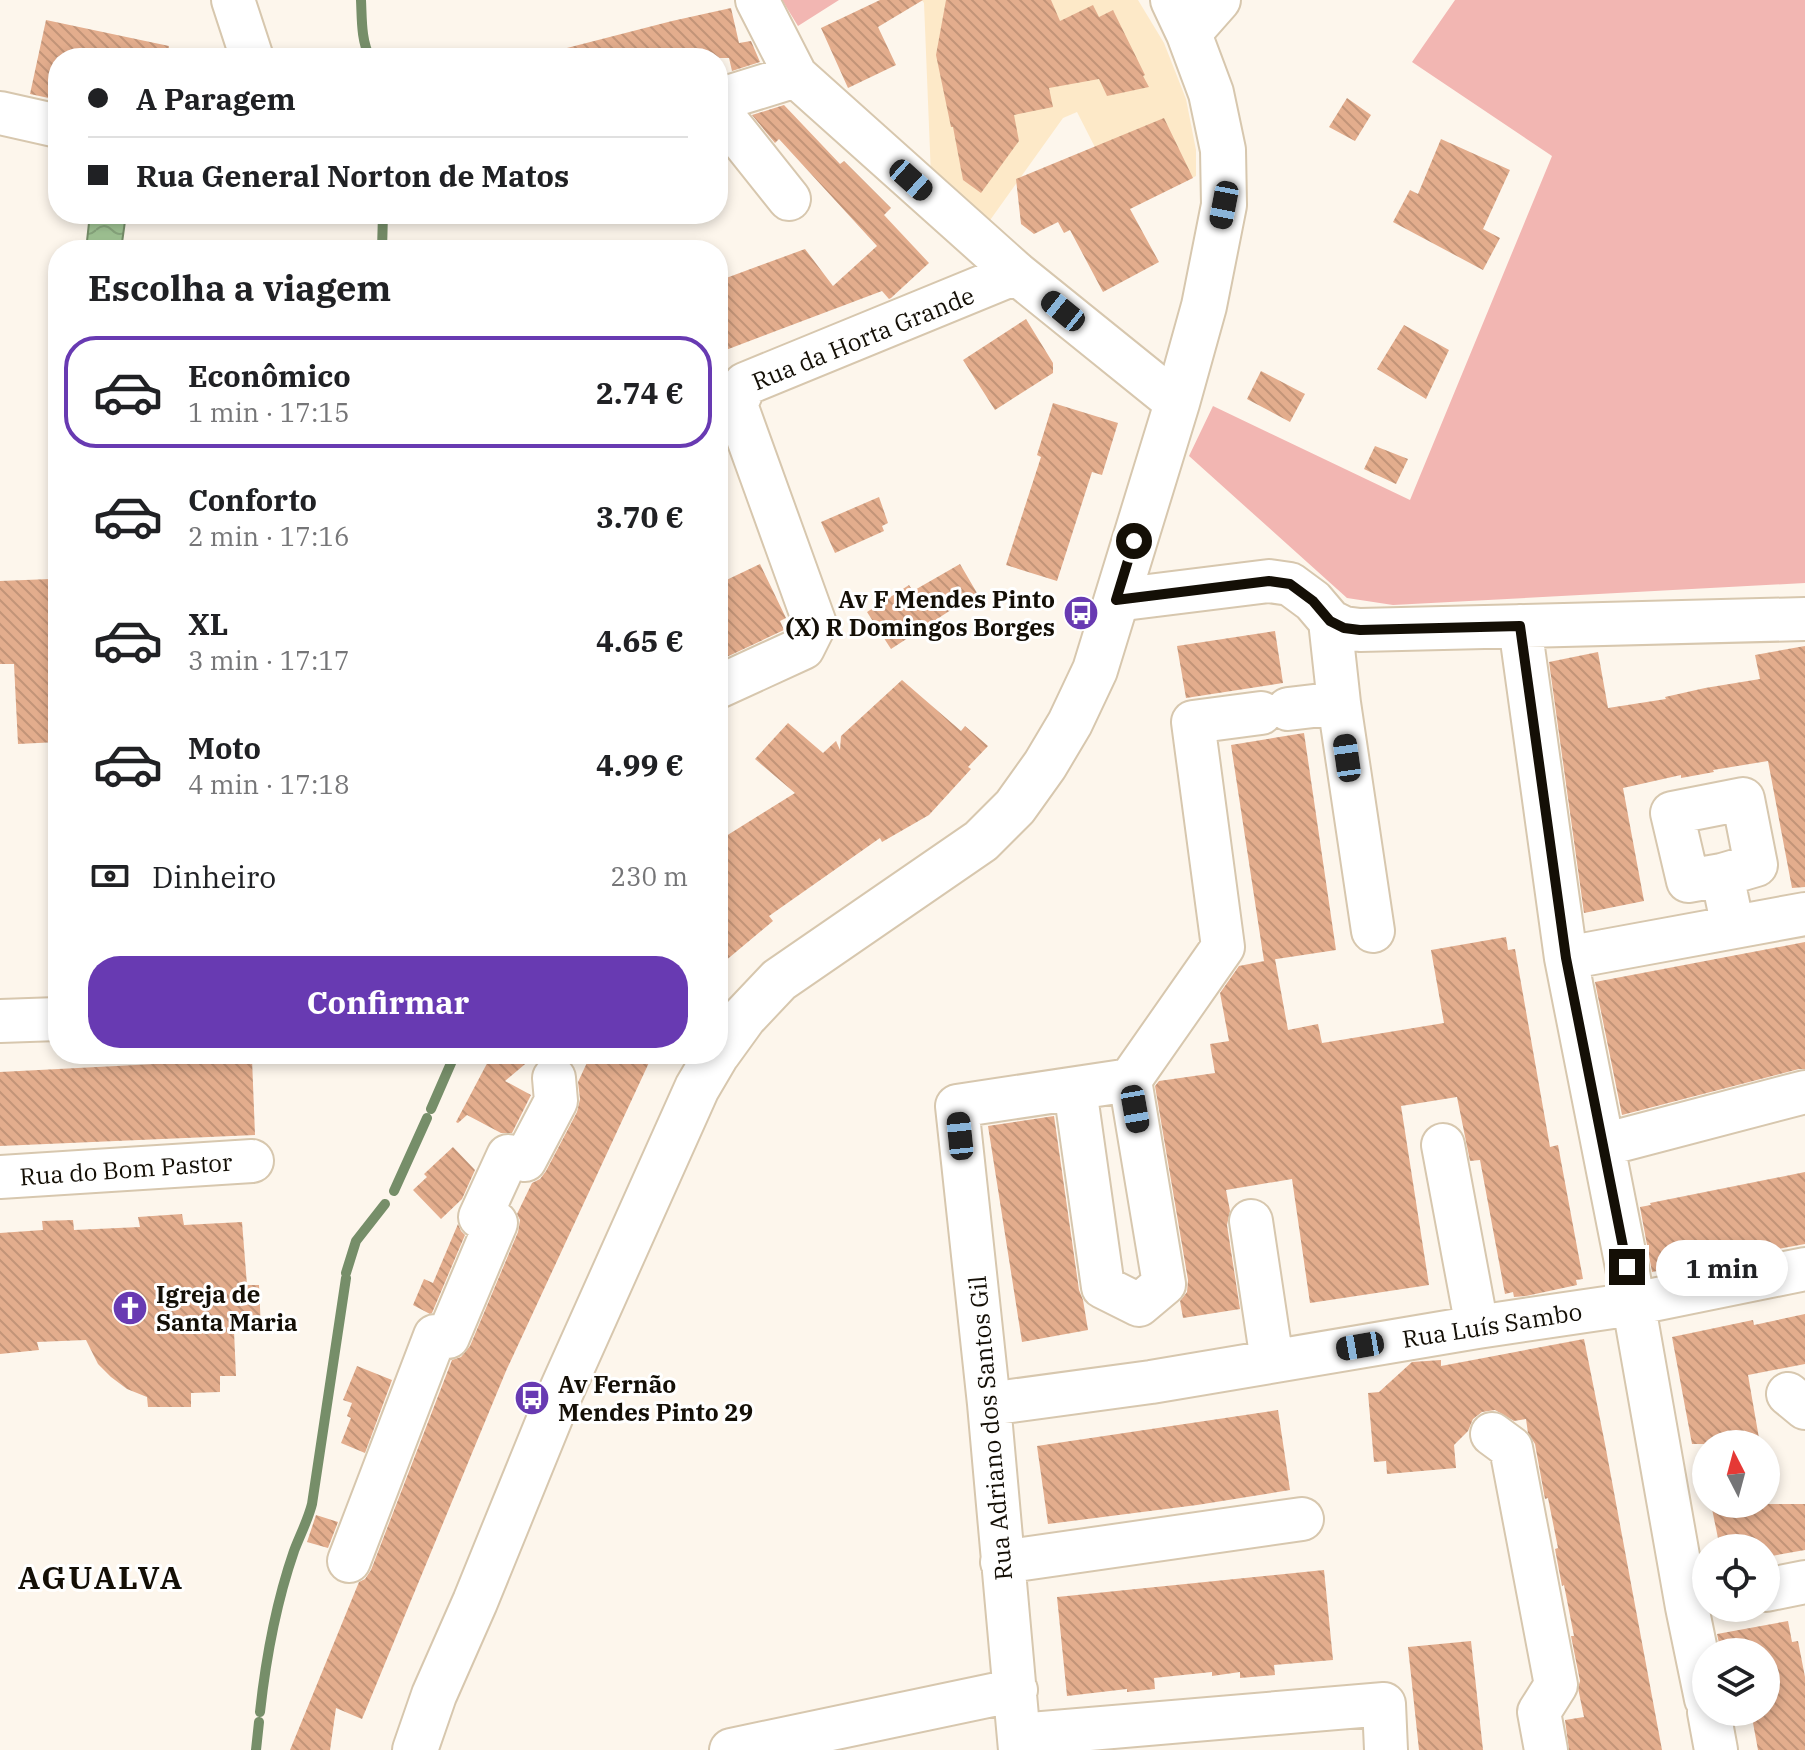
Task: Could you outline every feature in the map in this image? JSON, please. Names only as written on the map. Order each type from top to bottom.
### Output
[{"type":"main road","points":[[728,1040],[744,1017],[779,980],[981,841],[1015,807],[1070,723],[1095,670],[1204,306],[1224,205],[1223,150],[1211,93],[1181,17]]},
{"type":"main road","points":[[415,1750],[434,1695],[556,1403],[697,1088],[712,1064]]},
{"type":"street","points":[[233,0],[249,48]]},
{"type":"street","points":[[757,0],[796,76],[1016,273],[1177,403]]},
{"type":"street","points":[[1181,17],[1219,0]]},
{"type":"street","points":[[728,97],[796,76]]},
{"type":"street","points":[[0,113],[48,124]]},
{"type":"street","points":[[728,123],[789,199]]},
{"type":"street","name":"Rua da Horta Grande","points":[[728,682],[803,648],[815,624],[736,405],[745,384],[1016,273]]},
{"type":"street","points":[[1116,600],[1269,581],[1290,584],[1313,601],[1330,621],[1344,628],[1360,630],[1805,619]]},
{"type":"street","points":[[1330,621],[1373,931]]},
{"type":"street","points":[[1520,626],[1566,958],[1633,1304],[1692,1581]]},
{"type":"street","points":[[1130,1080],[1075,1089],[1103,1287],[1139,1305],[1164,1284],[1130,1080],[1223,947],[1193,722],[1339,703]]},
{"type":"street","points":[[1722,875],[1733,927]]},
{"type":"street","points":[[1566,958],[1805,914]]},
{"type":"street","points":[[0,1021],[48,1019]]},
{"type":"street","points":[[349,1561],[435,1336],[448,1337],[496,1223],[480,1217],[508,1156],[525,1160],[556,1101],[554,1078]]},
{"type":"street","name":"Rua Adriano dos Santos Gil","points":[[1019,1742],[989,1404],[957,1106],[1075,1089]]},
{"type":"street","points":[[1603,1145],[1805,1092]]},
{"type":"street","points":[[1443,1145],[1477,1327]]},
{"type":"street","name":"Rua do Bom Pastor","points":[[0,1177],[252,1161]]},
{"type":"street","points":[[1251,1221],[1272,1361]]},
{"type":"street","name":"Rua Luís Sambo","points":[[989,1404],[1151,1382],[1633,1304],[1805,1269]]},
{"type":"street","points":[[1492,1434],[1511,1448],[1556,1685],[1539,1712],[1546,1750]]},
{"type":"street","points":[[1002,1562],[1302,1519]]},
{"type":"street","points":[[1780,1587],[1805,1582]]},
{"type":"street","points":[[731,1750],[1016,1690]]},
{"type":"street","points":[[1019,1742],[1258,1733],[1384,1704],[1386,1750]]},
{"type":"street","points":[[1712,1726],[1716,1750]]},
{"type":"shaded area","points":[[782,0],[839,0],[798,26]]},
{"type":"shaded area","points":[[922,0],[1138,0],[1164,43],[1186,99],[1196,150],[1196,176],[1127,210],[1077,112],[1063,118],[988,223],[931,176]]},
{"type":"shaded area","points":[[1455,0],[1805,0],[1805,583],[1393,605],[1347,598],[1189,456],[1213,406],[1410,500],[1552,156],[1412,62]]},
{"type":"water","points":[[89,224],[125,224],[122,240],[87,240]]},
{"type":"building","points":[[880,0],[923,0],[878,27],[896,65],[848,88],[821,28]]},
{"type":"building","points":[[946,0],[1051,0],[1060,21],[1093,5],[1099,17],[1113,10],[1149,87],[1107,96],[1099,79],[1049,88],[1053,107],[1014,115],[1019,141],[981,193],[963,180],[936,55]]},
{"type":"building","points":[[731,8],[739,43],[751,41],[760,62],[732,71],[728,48],[567,48]]},
{"type":"building","points":[[46,20],[169,46],[48,48],[48,98],[30,94]]},
{"type":"building","points":[[1347,98],[1371,115],[1355,141],[1329,127]]},
{"type":"building","points":[[784,105],[840,164],[844,161],[891,208],[884,215],[929,263],[889,299],[882,291],[728,349],[728,277],[805,249],[833,286],[877,246],[779,139],[775,143],[752,115]]},
{"type":"building","points":[[1164,118],[1193,178],[1130,209],[1159,262],[1103,292],[1070,230],[1064,233],[1058,222],[1034,234],[1021,224],[1016,179]]},
{"type":"building","points":[[1441,139],[1510,170],[1483,229],[1500,238],[1483,270],[1393,222],[1410,190],[1418,194]]},
{"type":"building","points":[[1026,319],[1053,363],[1053,373],[995,410],[963,360]]},
{"type":"building","points":[[1404,325],[1449,350],[1426,399],[1377,369]]},
{"type":"building","points":[[1261,371],[1305,394],[1290,422],[1247,399]]},
{"type":"building","points":[[1053,403],[1118,423],[1102,475],[1092,472],[1057,581],[1006,565],[1041,457],[1037,455]]},
{"type":"building","points":[[1375,446],[1408,459],[1396,484],[1364,469]]},
{"type":"building","points":[[879,497],[888,523],[882,526],[884,531],[835,553],[821,522]]},
{"type":"building","points":[[760,564],[786,618],[780,621],[784,630],[728,656],[728,579]]},
{"type":"building","points":[[960,564],[977,593],[891,649],[867,612],[909,585],[913,591]]},
{"type":"building","points":[[48,579],[48,742],[18,744],[14,664],[0,664],[0,581]]},
{"type":"building","points":[[1275,631],[1283,683],[1186,698],[1177,646]]},
{"type":"building","points":[[1805,646],[1805,887],[1792,888],[1768,761],[1623,788],[1644,901],[1584,913],[1549,662],[1598,652],[1608,708],[1760,679],[1755,655]]},
{"type":"building","points":[[902,680],[961,731],[965,726],[988,746],[929,815],[882,842],[880,838],[769,916],[773,921],[728,959],[728,835],[795,793],[755,759],[788,723],[823,753],[836,741],[840,750],[841,736]]},
{"type":"building","points":[[1304,733],[1336,950],[1264,961],[1231,745]]},
{"type":"building","points":[[1506,937],[1508,950],[1515,949],[1550,1147],[1558,1145],[1583,1279],[1576,1280],[1577,1285],[1526,1296],[1514,1297],[1513,1292],[1505,1294],[1480,1160],[1470,1161],[1457,1097],[1401,1106],[1429,1285],[1310,1303],[1292,1179],[1226,1190],[1230,1211],[1227,1225],[1240,1309],[1183,1318],[1180,1301],[1187,1292],[1188,1280],[1155,1086],[1159,1081],[1215,1073],[1210,1044],[1229,1041],[1220,993],[1239,966],[1275,959],[1288,1030],[1318,1024],[1322,1043],[1444,1023],[1431,950]]},
{"type":"building","points":[[1805,942],[1805,1069],[1622,1115],[1595,982]]},
{"type":"building","points":[[155,1064],[252,1064],[255,1135],[0,1146],[0,1072]]},
{"type":"building","points":[[487,1064],[525,1064],[505,1081],[531,1095],[512,1133],[501,1133],[467,1115],[456,1122]]},
{"type":"building","points":[[586,1064],[648,1064],[506,1371],[362,1719],[336,1708],[330,1750],[290,1750],[359,1582],[371,1570],[452,1360],[461,1357],[470,1346],[518,1232],[520,1220],[517,1214],[532,1183],[546,1171],[577,1112],[580,1099],[578,1082]]},
{"type":"building","points":[[1054,1116],[1079,1290],[1088,1330],[1022,1342],[988,1126]]},
{"type":"building","points":[[453,1147],[475,1170],[462,1199],[441,1219],[413,1190],[427,1177],[424,1174]]},
{"type":"building","points":[[1805,1172],[1805,1244],[1652,1272],[1640,1207]]},
{"type":"building","name":"Igreja de Santa Maria","points":[[182,1214],[184,1225],[242,1222],[247,1285],[259,1285],[261,1330],[234,1331],[236,1376],[220,1376],[220,1392],[191,1393],[191,1407],[148,1407],[147,1397],[127,1389],[98,1364],[86,1340],[37,1342],[39,1350],[0,1354],[0,1233],[43,1230],[42,1221],[73,1220],[74,1230],[140,1227],[138,1217]]},
{"type":"building","points":[[458,1224],[465,1235],[430,1314],[413,1305],[424,1279],[433,1283]]},
{"type":"building","points":[[1805,1314],[1805,1364],[1748,1375],[1758,1430],[1692,1430],[1692,1444],[1672,1337],[1753,1320],[1754,1325]]},
{"type":"building","points":[[1584,1339],[1662,1750],[1569,1750],[1565,1720],[1584,1717],[1578,1688],[1580,1681],[1548,1498],[1545,1499],[1535,1444],[1528,1433],[1526,1419],[1514,1421],[1495,1410],[1482,1412],[1454,1445],[1456,1468],[1387,1474],[1386,1461],[1374,1462],[1368,1393],[1379,1392],[1412,1362],[1441,1360],[1441,1366]]},
{"type":"building","points":[[357,1366],[392,1380],[365,1453],[341,1443],[351,1418],[347,1416],[352,1403],[343,1400]]},
{"type":"building","points":[[1278,1410],[1290,1490],[1048,1524],[1037,1446]]},
{"type":"building","points":[[1780,1504],[1805,1504],[1805,1550],[1780,1554],[1780,1534],[1717,1534],[1714,1518],[1780,1518]]},
{"type":"building","points":[[316,1515],[338,1522],[328,1548],[307,1542]]},
{"type":"building","points":[[1324,1570],[1333,1660],[1274,1665],[1275,1675],[1240,1678],[1240,1672],[1212,1676],[1212,1672],[1154,1678],[1155,1689],[1067,1696],[1057,1597]]},
{"type":"building","points":[[1788,1621],[1792,1642],[1798,1641],[1805,1677],[1805,1750],[1758,1750],[1754,1726],[1780,1726],[1780,1638],[1718,1638],[1717,1634]]},
{"type":"building","points":[[1471,1641],[1483,1750],[1419,1750],[1408,1647]]},
{"type":"waterway","points":[[361,0],[366,48]]},
{"type":"waterway","points":[[382,240],[383,224]]},
{"type":"waterway","points":[[431,1109],[451,1064]]},
{"type":"waterway","points":[[394,1191],[427,1118]]},
{"type":"waterway","points":[[346,1273],[356,1241],[385,1204]]},
{"type":"waterway","points":[[260,1712],[277,1610],[312,1504],[346,1278]]},
{"type":"waterway","points":[[256,1750],[259,1722]]},
{"type":"place","name":"Av F Mendes Pinto (X) R Domingos Borges","points":[[1081,613]]},
{"type":"place","name":"Igreja de Santa Maria","points":[[130,1308]]},
{"type":"place","name":"Av Fernão Mendes Pinto 29","points":[[532,1398]]},
{"type":"district","name":"AGUALVA","points":[[101,1577]]},
{"type":"route","points":[[1134,541],[1116,600],[1269,581],[1290,584],[1313,601],[1330,621],[1344,628],[1520,626],[1566,958],[1627,1267]]}]
